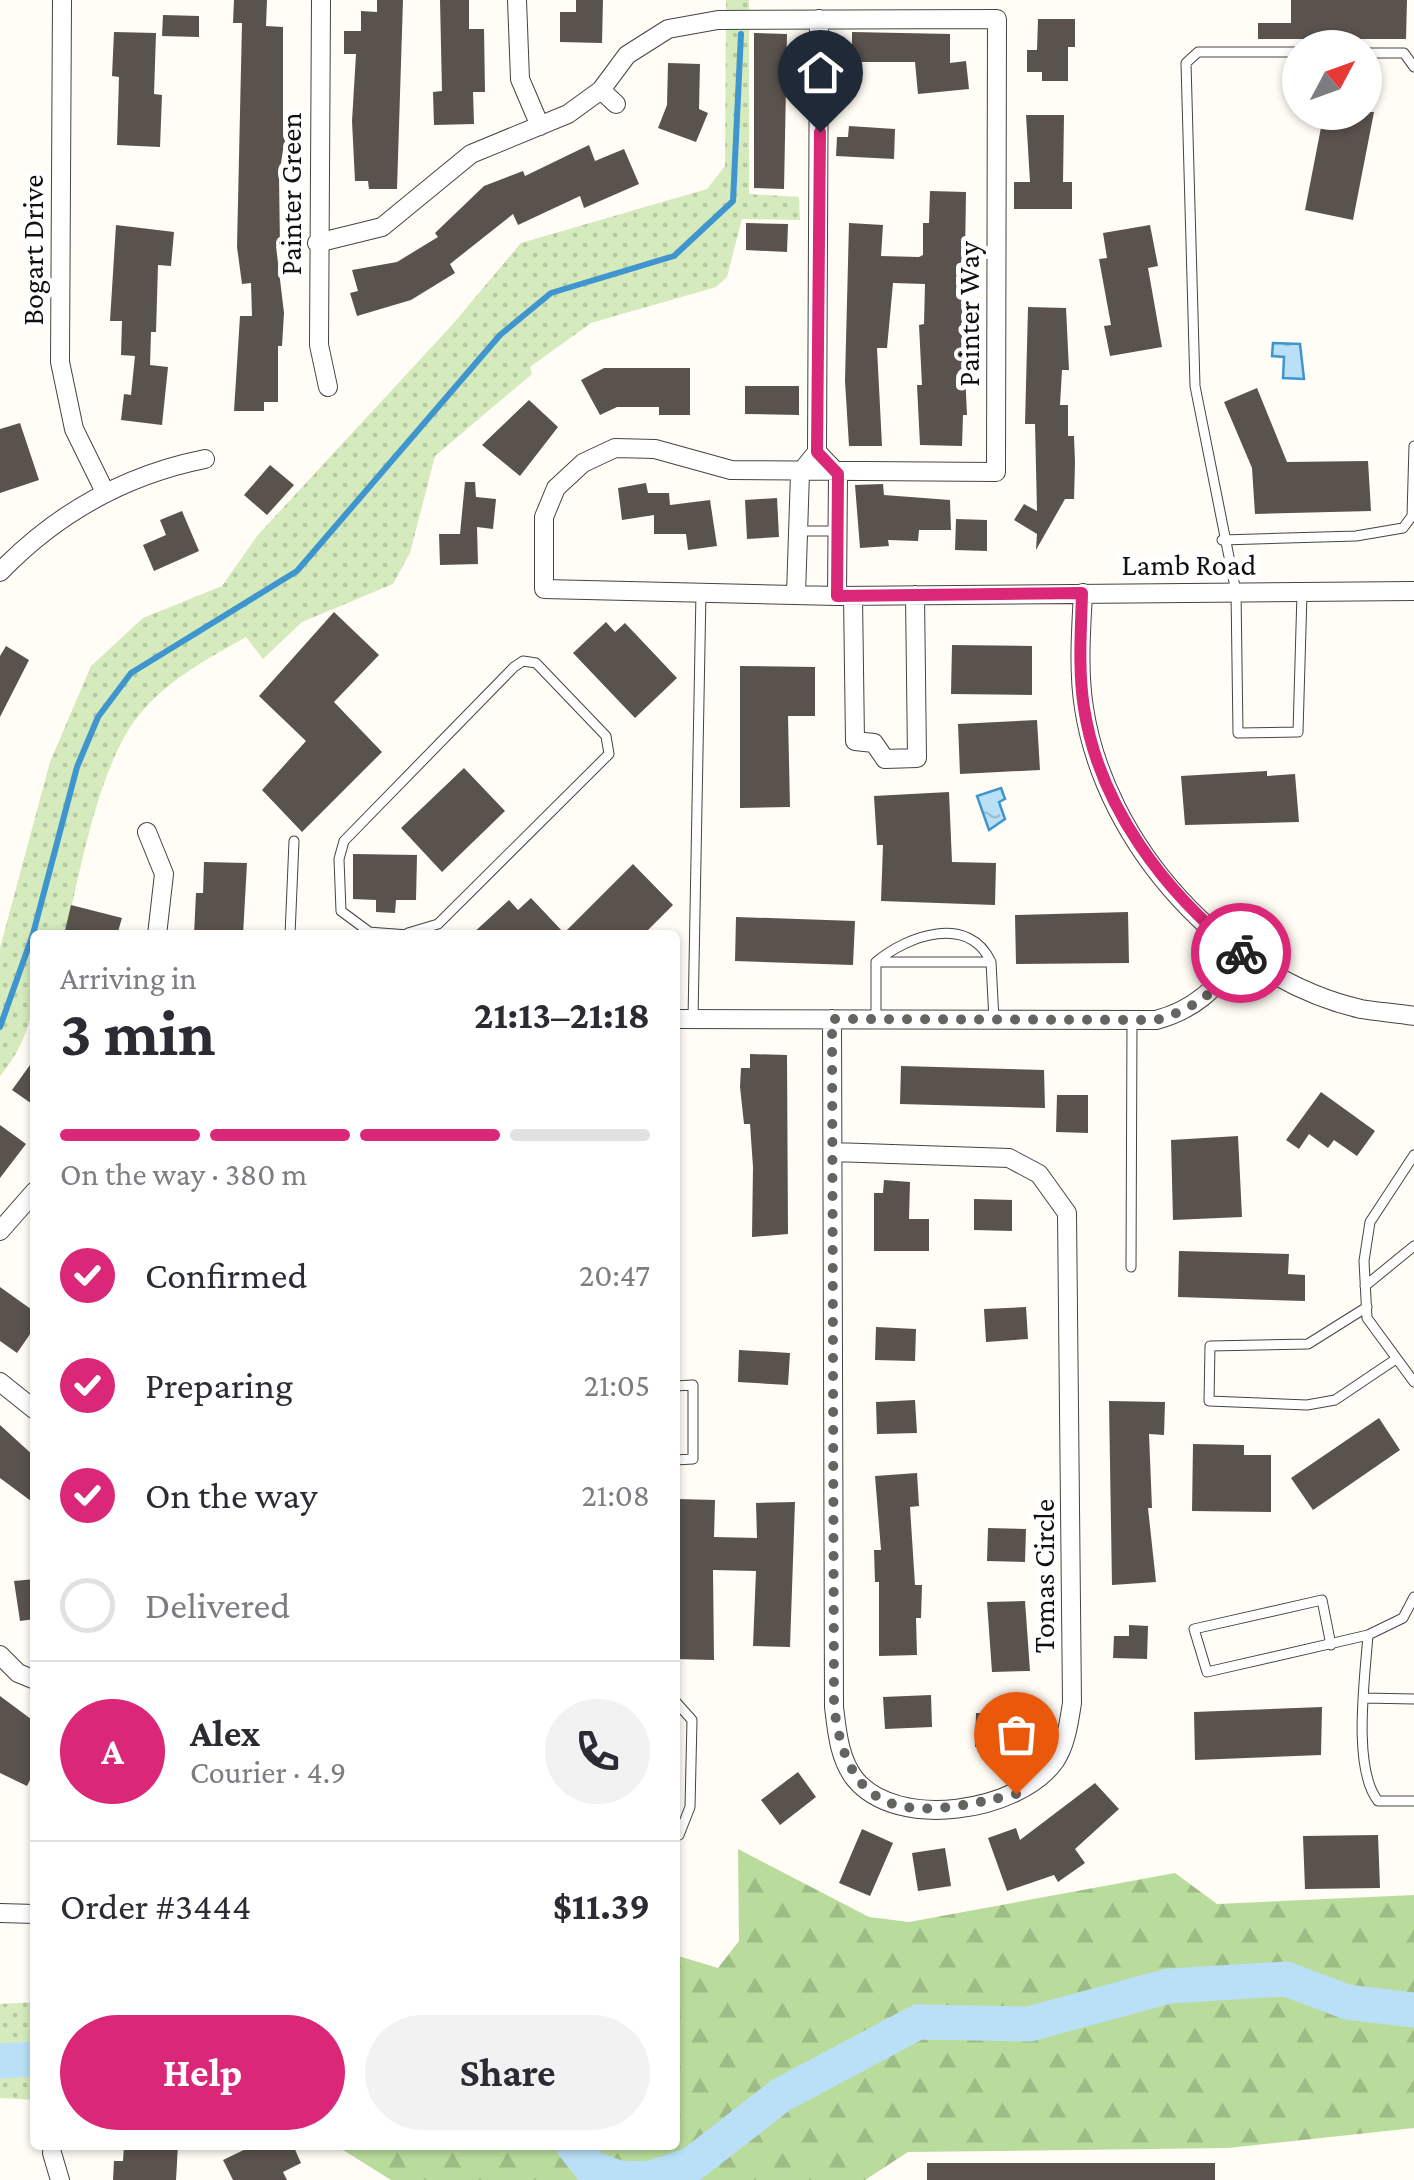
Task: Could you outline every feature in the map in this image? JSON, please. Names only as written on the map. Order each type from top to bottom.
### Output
[{"type":"street","name":"Bogart Drive","points":[[62,0],[60,362],[74,430],[105,492]]},
{"type":"street","name":"Painter Green","points":[[320,0],[319,345],[328,387]]},
{"type":"street","points":[[517,0],[520,80],[540,126]]},
{"type":"street","name":"Painter Way","points":[[317,243],[382,227],[471,154],[568,114],[601,90],[627,55],[668,29],[718,20],[998,18],[996,472],[838,474],[731,470],[655,449],[614,448],[582,463],[556,488],[544,517],[544,588]]},
{"type":"street","points":[[796,595],[800,473],[817,452],[819,19]]},
{"type":"street","points":[[601,90],[616,104]]},
{"type":"street","points":[[817,452],[838,474],[838,531],[855,741],[874,743],[884,760],[917,758],[914,595]]},
{"type":"street","points":[[0,572],[73,509],[156,471],[205,459]]},
{"type":"street","name":"Lamb Road","points":[[544,588],[845,596],[1414,591]]},
{"type":"street","points":[[1082,593],[1084,710],[1107,784],[1134,836],[1168,884],[1243,954],[1318,994],[1361,1008],[1414,1016]]},
{"type":"street","points":[[147,832],[164,874],[157,930]]},
{"type":"street","points":[[684,1019],[1132,1021],[1186,1012],[1205,998],[1243,954]]},
{"type":"street","name":"Tomas Circle","points":[[832,1019],[834,1706],[839,1746],[854,1778],[895,1805],[934,1812],[1016,1794],[1042,1776],[1057,1759],[1072,1703],[1067,1213],[1039,1174],[1009,1158],[833,1152]]},
{"type":"street","points":[[0,1232],[30,1198]]},
{"type":"street","points":[[0,1382],[30,1406]]},
{"type":"street","points":[[0,1654],[30,1678]]},
{"type":"street","points":[[0,1913],[30,1914]]},
{"type":"street","points":[[52,2153],[60,2180]]},
{"type":"lane","points":[[1282,52],[1198,52],[1186,63],[1194,362],[1222,540],[1236,592],[1238,733],[1298,732],[1302,592]]},
{"type":"lane","points":[[1382,52],[1404,53],[1414,68]]},
{"type":"lane","points":[[1222,540],[1356,536],[1403,528],[1412,516],[1414,446]]},
{"type":"lane","points":[[797,531],[838,531]]},
{"type":"lane","points":[[684,1019],[701,592]]},
{"type":"lane","points":[[364,930],[341,911],[339,859],[344,841],[514,666],[523,661],[536,663],[606,736],[609,754],[438,924],[420,930]]},
{"type":"lane","points":[[290,930],[294,840]]},
{"type":"lane","points":[[876,962],[910,939],[936,934],[971,938],[986,950],[992,962],[994,1020]]},
{"type":"lane","points":[[876,962],[992,962]]},
{"type":"lane","points":[[876,962],[876,1019]]},
{"type":"lane","points":[[1131,1267],[1132,1021]]},
{"type":"lane","points":[[1414,1155],[1370,1222],[1365,1286],[1367,1318],[1414,1382]]},
{"type":"lane","points":[[1365,1286],[1414,1246]]},
{"type":"lane","points":[[1366,1307],[1308,1344],[1210,1346],[1208,1400],[1307,1406],[1335,1400],[1396,1359]]},
{"type":"lane","points":[[680,1386],[693,1385],[693,1460],[680,1460]]},
{"type":"lane","points":[[1331,1644],[1322,1600],[1194,1630],[1208,1672],[1331,1644],[1368,1635],[1403,1618],[1414,1597]]},
{"type":"lane","points":[[1368,1635],[1364,1698],[1368,1788],[1378,1801],[1414,1801]]},
{"type":"lane","points":[[1364,1698],[1414,1699]]},
{"type":"lane","points":[[680,1707],[692,1720],[690,1807],[680,1832]]},
{"type":"green space","points":[[726,0],[749,0],[749,194],[799,197],[800,220],[742,219],[727,277],[716,287],[591,323],[530,367],[532,374],[435,456],[410,553],[393,584],[302,622],[263,659],[246,637],[179,678],[144,709],[128,730],[103,785],[66,930],[30,930],[30,1018],[22,1043],[0,1076],[0,948],[50,762],[91,666],[143,618],[222,586],[257,536],[452,325],[521,243],[707,189],[725,166]]},
{"type":"green space","points":[[738,1849],[869,1917],[909,1922],[1175,1873],[1217,1904],[1414,1895],[1414,2128],[1228,2148],[908,2152],[865,2180],[391,2180],[343,2150],[680,2150],[680,1957],[718,1968],[739,1941]]},
{"type":"green space","points":[[30,2002],[30,2100],[0,2098],[0,2004]]},
{"type":"water","points":[[1273,343],[1300,344],[1304,379],[1283,378],[1284,357],[1272,356]]},
{"type":"water","points":[[1001,788],[1005,799],[999,802],[1005,819],[989,830],[977,796]]},
{"type":"building","points":[[234,0],[267,0],[266,26],[283,27],[283,132],[292,132],[292,150],[283,150],[279,176],[280,246],[276,246],[284,313],[282,346],[278,346],[278,402],[264,402],[264,411],[234,411],[240,316],[252,316],[251,283],[242,284],[237,247],[242,23],[233,23]]},
{"type":"building","points":[[377,0],[403,0],[397,189],[369,189],[368,181],[355,181],[352,121],[356,54],[344,54],[344,31],[361,31],[361,11],[377,12]]},
{"type":"building","points":[[440,0],[469,0],[469,29],[484,29],[485,92],[473,92],[474,124],[434,125],[433,92],[442,91]]},
{"type":"building","points":[[576,0],[603,0],[602,43],[560,42],[560,12],[576,12]]},
{"type":"building","points":[[1291,0],[1407,0],[1406,39],[1382,39],[1382,30],[1282,30],[1282,39],[1258,39],[1258,23],[1291,23]]},
{"type":"building","points":[[163,15],[199,16],[199,37],[162,36]]},
{"type":"building","points":[[1038,19],[1075,19],[1075,47],[1068,47],[1068,81],[1042,81],[1042,72],[1027,72],[1027,50],[1037,50]]},
{"type":"building","points":[[114,32],[156,33],[154,94],[162,95],[160,147],[117,145],[119,77],[112,76]]},
{"type":"building","points":[[852,32],[950,34],[950,63],[966,61],[969,89],[918,94],[915,62],[852,62]]},
{"type":"building","points":[[754,33],[787,34],[784,189],[754,188]]},
{"type":"building","points":[[668,63],[700,64],[699,109],[708,113],[696,142],[658,128],[667,105]]},
{"type":"building","points":[[1026,115],[1064,115],[1063,182],[1072,182],[1072,209],[1014,209],[1014,182],[1030,182]]},
{"type":"building","points":[[849,126],[895,129],[894,159],[836,156],[837,137],[848,137]]},
{"type":"building","points":[[1321,130],[1370,130],[1353,220],[1305,210]]},
{"type":"building","points":[[589,145],[595,161],[624,149],[639,184],[584,208],[580,196],[518,225],[513,214],[450,264],[455,273],[411,300],[357,316],[350,293],[358,291],[352,270],[397,262],[438,237],[435,233],[484,186],[523,171],[525,176]]},
{"type":"building","points":[[930,191],[966,192],[964,322],[976,321],[978,350],[964,351],[967,415],[963,415],[962,446],[920,445],[917,385],[922,385],[919,325],[924,324],[925,284],[893,283],[887,348],[877,348],[882,446],[849,446],[845,381],[849,223],[883,225],[881,256],[919,257],[923,255],[923,223],[929,223]]},
{"type":"building","points":[[746,223],[788,224],[787,252],[746,250]]},
{"type":"building","points":[[116,225],[174,232],[171,266],[158,265],[156,332],[151,332],[150,365],[168,367],[162,425],[121,420],[124,394],[131,395],[135,356],[121,355],[122,321],[110,321]]},
{"type":"building","points":[[1150,225],[1158,266],[1148,268],[1162,347],[1110,356],[1104,326],[1111,325],[1099,259],[1107,258],[1103,233]]},
{"type":"building","points":[[1028,307],[1066,308],[1069,370],[1062,370],[1060,405],[1068,405],[1068,436],[1074,436],[1075,462],[1074,499],[1065,499],[1036,550],[1037,534],[1014,520],[1024,504],[1037,511],[1035,424],[1025,424]]},
{"type":"building","points":[[604,368],[690,368],[690,415],[659,415],[659,407],[617,407],[600,415],[581,380]]},
{"type":"building","points":[[745,386],[799,386],[799,415],[745,414]]},
{"type":"building","points":[[1257,388],[1287,462],[1368,461],[1371,511],[1255,514],[1252,468],[1224,402]]},
{"type":"building","points":[[529,400],[558,427],[520,476],[482,445]]},
{"type":"building","points":[[20,423],[39,480],[0,493],[0,429]]},
{"type":"building","points":[[270,465],[294,485],[267,515],[244,495]]},
{"type":"building","points":[[465,482],[475,482],[476,497],[496,499],[493,529],[477,527],[478,564],[440,565],[439,534],[460,534]]},
{"type":"building","points":[[646,483],[648,493],[669,493],[670,505],[710,500],[717,546],[688,550],[686,534],[654,534],[654,515],[622,520],[618,488]]},
{"type":"building","points":[[883,484],[884,495],[950,500],[951,530],[919,530],[918,541],[888,540],[889,546],[860,548],[855,485]]},
{"type":"building","points":[[777,498],[779,537],[747,539],[745,500]]},
{"type":"building","points":[[182,511],[199,551],[154,571],[143,545],[166,535],[160,520]]},
{"type":"building","points":[[956,519],[987,520],[987,551],[955,550]]},
{"type":"building","points":[[334,612],[379,655],[334,702],[382,752],[302,832],[262,790],[306,741],[259,696]]},
{"type":"building","points":[[606,622],[615,632],[625,623],[677,678],[635,718],[573,653]]},
{"type":"building","points":[[952,645],[1032,646],[1032,695],[951,694]]},
{"type":"building","points":[[6,646],[29,660],[0,717],[0,656]]},
{"type":"building","points":[[740,666],[815,667],[815,716],[788,716],[790,807],[740,808]]},
{"type":"building","points":[[1037,720],[1040,770],[960,774],[958,724]]},
{"type":"building","points":[[464,768],[505,811],[442,872],[401,828]]},
{"type":"building","points":[[1267,771],[1267,776],[1295,774],[1299,822],[1185,825],[1181,776]]},
{"type":"building","points":[[949,792],[952,862],[996,863],[995,905],[881,901],[883,845],[877,845],[874,796]]},
{"type":"building","points":[[353,854],[417,855],[416,900],[396,900],[395,913],[376,912],[376,900],[353,899]]},
{"type":"building","points":[[204,862],[247,863],[243,930],[194,930],[196,893],[203,893]]},
{"type":"building","points":[[633,864],[673,905],[648,930],[567,930]]},
{"type":"building","points":[[531,898],[561,930],[476,930],[509,900],[518,910]]},
{"type":"building","points":[[71,905],[122,918],[118,930],[65,930]]},
{"type":"building","points":[[1128,912],[1129,963],[1016,964],[1015,915]]},
{"type":"building","points":[[736,917],[855,921],[853,965],[735,961]]},
{"type":"building","points":[[750,1054],[787,1055],[788,1234],[752,1237],[750,1124],[744,1124],[740,1087],[741,1068],[750,1068]]},
{"type":"building","points":[[30,1065],[30,1103],[12,1090]]},
{"type":"building","points":[[901,1066],[1044,1070],[1045,1108],[900,1104]]},
{"type":"building","points":[[1321,1092],[1375,1131],[1357,1156],[1334,1140],[1328,1148],[1309,1134],[1299,1149],[1286,1140]]},
{"type":"building","points":[[1057,1095],[1088,1095],[1088,1133],[1056,1132]]},
{"type":"building","points":[[0,1125],[26,1144],[0,1178]]},
{"type":"building","points":[[1238,1136],[1242,1217],[1173,1220],[1171,1140]]},
{"type":"building","points":[[884,1180],[910,1182],[909,1219],[929,1219],[929,1251],[874,1251],[874,1193],[883,1193]]},
{"type":"building","points":[[974,1199],[1012,1200],[1012,1231],[974,1230]]},
{"type":"building","points":[[1179,1251],[1289,1254],[1288,1274],[1305,1275],[1305,1301],[1178,1297]]},
{"type":"building","points":[[0,1287],[30,1308],[30,1334],[17,1353],[0,1341]]},
{"type":"building","points":[[1026,1307],[1028,1339],[986,1342],[984,1309]]},
{"type":"building","points":[[876,1327],[916,1329],[915,1361],[875,1360]]},
{"type":"building","points":[[739,1350],[790,1353],[788,1385],[738,1382]]},
{"type":"building","points":[[915,1400],[917,1433],[877,1434],[876,1402]]},
{"type":"building","points":[[1109,1401],[1165,1402],[1164,1435],[1149,1434],[1152,1508],[1148,1508],[1156,1582],[1112,1585]]},
{"type":"building","points":[[1379,1418],[1400,1450],[1313,1510],[1291,1478]]},
{"type":"building","points":[[0,1425],[30,1452],[30,1500],[0,1478]]},
{"type":"building","points":[[1193,1444],[1244,1445],[1244,1455],[1271,1455],[1271,1512],[1192,1511]]},
{"type":"building","points":[[917,1473],[919,1506],[910,1507],[915,1585],[922,1585],[921,1618],[916,1618],[917,1655],[879,1656],[879,1582],[875,1582],[874,1550],[881,1550],[875,1476]]},
{"type":"building","points":[[680,1499],[715,1500],[714,1537],[757,1538],[756,1503],[795,1502],[790,1647],[753,1646],[756,1571],[713,1570],[714,1660],[680,1659]]},
{"type":"building","points":[[988,1528],[1026,1529],[1025,1562],[987,1561]]},
{"type":"building","points":[[30,1579],[30,1620],[20,1621],[14,1581]]},
{"type":"building","points":[[1025,1601],[1030,1671],[992,1672],[987,1602]]},
{"type":"building","points":[[1129,1625],[1148,1626],[1147,1659],[1113,1658],[1114,1636],[1129,1636]]},
{"type":"building","points":[[931,1695],[932,1727],[885,1729],[883,1697]]},
{"type":"building","points":[[0,1696],[30,1718],[30,1780],[27,1786],[0,1773]]},
{"type":"building","points":[[1322,1707],[1321,1755],[1195,1760],[1194,1712]]},
{"type":"building","points":[[976,1713],[1013,1714],[1013,1748],[975,1747]]},
{"type":"building","points":[[798,1772],[816,1797],[780,1825],[761,1800]]},
{"type":"building","points":[[1095,1783],[1119,1809],[1075,1849],[1085,1863],[1058,1882],[1054,1875],[1007,1891],[988,1838],[1016,1828],[1020,1840]]},
{"type":"building","points":[[862,1829],[893,1843],[870,1896],[839,1883]]},
{"type":"building","points":[[1378,1835],[1380,1888],[1305,1889],[1303,1836]]},
{"type":"building","points":[[945,1848],[951,1886],[918,1891],[912,1853]]},
{"type":"building","points":[[124,2150],[178,2150],[176,2180],[113,2180],[114,2161],[123,2161]]},
{"type":"building","points":[[244,2150],[295,2150],[301,2163],[283,2172],[287,2180],[233,2180],[223,2160]]},
{"type":"building","points":[[927,2163],[1215,2163],[1215,2180],[927,2180]]},
{"type":"waterway","points":[[34,930],[77,767],[98,717],[131,673],[297,571],[500,335],[551,293],[674,256],[733,201],[741,34]]},
{"type":"waterway","points":[[0,1027],[30,942]]},
{"type":"waterway","points":[[577,2150],[591,2168],[619,2178],[648,2179],[691,2165],[781,2095],[918,2022],[1029,2024],[1169,1986],[1286,1979],[1347,2002],[1414,2010]]},
{"type":"waterway","points":[[0,2061],[30,2059]]},
{"type":"way so far","points":[[1016,1794],[934,1812],[895,1805],[870,1793],[854,1778],[839,1746],[834,1706],[832,1019],[1156,1020],[1186,1012],[1205,998],[1241,953]]},
{"type":"route","points":[[820,132],[817,452],[838,474],[837,596],[1082,593],[1080,668],[1084,710],[1107,784],[1144,853],[1168,884],[1216,934],[1241,953]]}]
